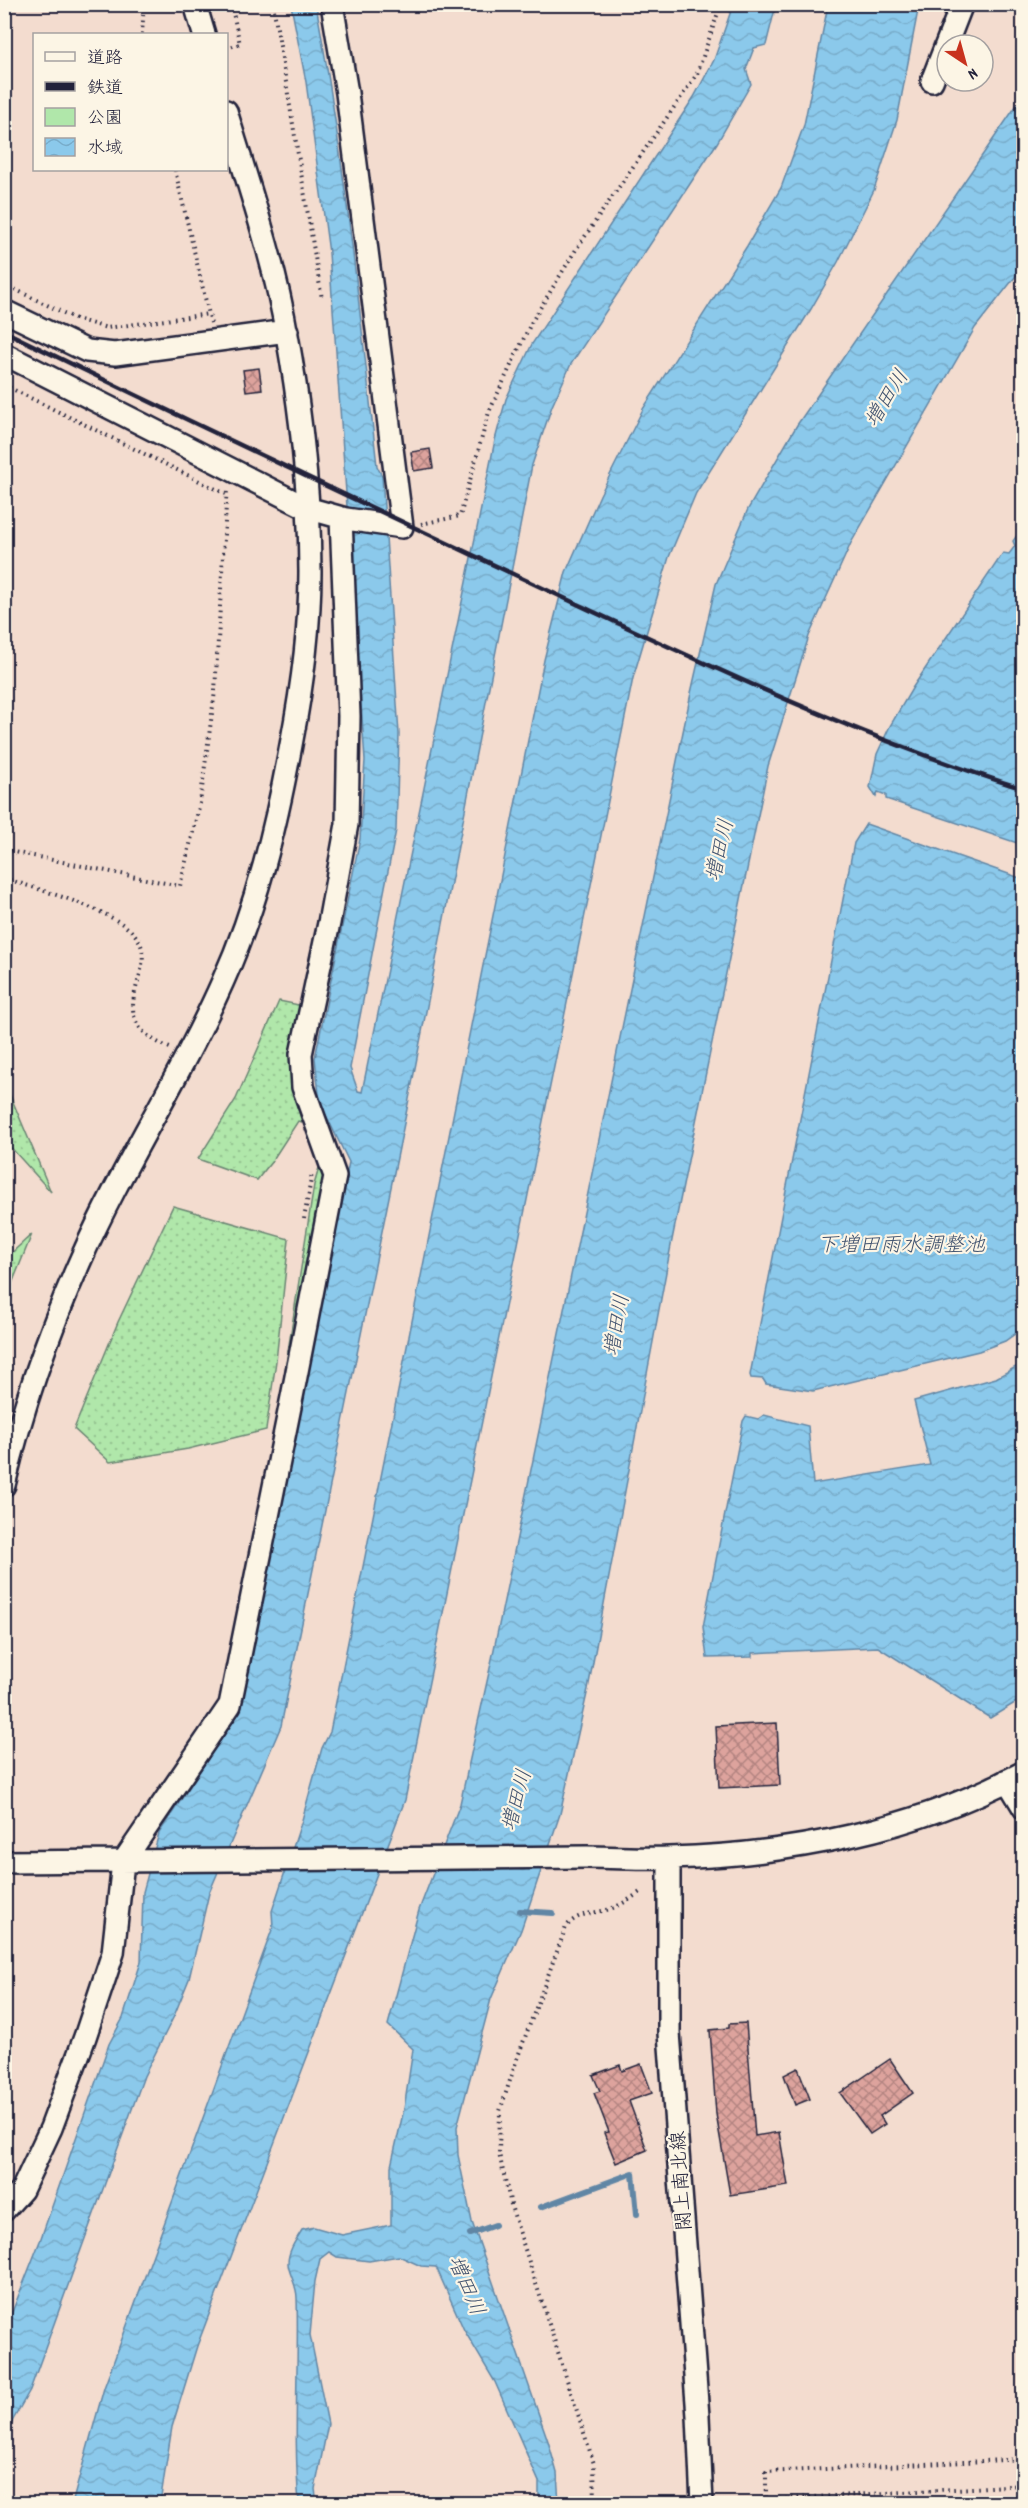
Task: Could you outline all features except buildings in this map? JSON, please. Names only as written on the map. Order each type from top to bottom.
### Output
[{"type":"street","points":[[195,4],[204,33]]},
{"type":"street","points":[[4,354],[307,508],[343,519],[399,527],[349,105],[332,4]]},
{"type":"street","points":[[932,81],[962,4]]},
{"type":"street","points":[[4,1485],[43,1356],[82,1257],[224,980],[258,891],[282,796],[304,675],[310,574],[305,448],[287,331],[263,237],[228,118]]},
{"type":"street","points":[[4,311],[87,351],[100,354],[216,342],[287,331]]},
{"type":"street","points":[[4,2210],[22,2190],[41,2149],[85,2037],[113,1953],[129,1862],[230,1705],[335,1176],[303,1087],[301,1054],[329,924],[347,824],[349,716],[343,519]]},
{"type":"street","points":[[4,1862],[669,1858],[762,1851],[885,1827],[950,1805],[1015,1776],[1023,1808]]},
{"type":"street","name":"閖上南北線","points":[[669,1858],[667,1918],[669,2032],[698,2416],[702,2504]]},
{"type":"path","points":[[142,33],[144,4]]},
{"type":"path","points":[[228,47],[240,44],[231,4]]},
{"type":"path","points":[[273,4],[322,299]]},
{"type":"path","points":[[399,527],[460,516],[489,412],[531,323],[577,248],[697,74],[720,4]]},
{"type":"path","points":[[175,171],[216,342]]},
{"type":"path","points":[[4,284],[76,320],[107,328],[209,314]]},
{"type":"path","points":[[4,385],[226,494]]},
{"type":"path","points":[[4,850],[180,886],[200,803],[215,691],[228,467]]},
{"type":"path","points":[[4,878],[119,920],[136,936],[142,948],[144,963],[134,990],[132,1003],[134,1014],[142,1029],[155,1042],[187,1055]]},
{"type":"path","points":[[596,2504],[594,2464],[512,2209],[499,2154],[500,2111],[566,1927],[573,1918],[609,1909],[626,1902],[640,1892]]},
{"type":"path","points":[[1023,2460],[766,2472],[766,2500],[1023,2486]]},
{"type":"green space","points":[[279,1001],[304,1006],[291,1067],[292,1089],[302,1122],[298,1121],[257,1180],[198,1159],[236,1099]]},
{"type":"green space","points":[[5,1083],[51,1192],[5,1141]]},
{"type":"green space","points":[[321,1161],[328,1173],[275,1434],[314,1185]]},
{"type":"green space","points":[[173,1206],[289,1239],[266,1430],[188,1449],[110,1462],[74,1429],[118,1322]]},
{"type":"green space","points":[[32,1234],[5,1301],[5,1259]]},
{"type":"water","points":[[291,5],[316,5],[335,119],[351,234],[377,466],[382,476],[399,734],[396,830],[350,1068],[358,1091],[362,1092],[495,440],[506,399],[532,344],[694,97],[714,60],[733,5],[776,5],[766,45],[754,48],[746,69],[751,84],[717,143],[571,364],[552,406],[532,465],[409,1099],[281,1726],[209,1893],[189,1979],[174,2016],[144,2076],[30,2390],[5,2434],[5,2330],[40,2241],[109,2044],[123,2018],[141,1962],[143,1892],[159,1833],[237,1715],[349,1162],[320,1103],[315,1058],[360,839],[365,760],[329,253],[306,82]]},
{"type":"water","points":[[828,5],[919,5],[897,120],[874,190],[838,262],[696,493],[669,557],[633,678],[405,1800],[197,2346],[172,2427],[160,2503],[72,2504],[104,2388],[273,1927],[272,1911],[302,1820],[322,1748],[330,1732],[544,660],[566,572],[600,495],[643,409],[747,246],[781,188],[804,125]]},
{"type":"water","name":"増田川","points":[[1023,96],[1023,267],[975,328],[851,543],[809,636],[768,766],[672,1240],[588,1689],[560,1814],[521,1930],[491,1999],[457,2127],[458,2155],[472,2222],[548,2441],[557,2473],[559,2503],[539,2503],[539,2482],[495,2382],[464,2330],[436,2267],[421,2266],[399,2256],[369,2261],[337,2257],[329,2252],[320,2259],[315,2281],[310,2335],[328,2424],[315,2489],[317,2503],[299,2503],[296,2452],[297,2298],[296,2288],[288,2267],[289,2254],[302,2230],[314,2227],[342,2235],[391,2225],[391,2166],[404,2109],[413,2049],[388,2025],[419,1910],[460,1804],[492,1659],[691,693],[716,584],[748,509],[797,425]]},
{"type":"water","points":[[1023,527],[1023,845],[886,799],[886,795],[878,792],[876,797],[870,787],[877,754],[890,726],[913,687],[1003,553],[1009,554],[1015,546],[1013,541]]},
{"type":"water","name":"下増田雨水調整池","points":[[866,824],[1023,879],[1023,902],[1017,913],[1024,925],[1023,1328],[1005,1341],[979,1351],[813,1391],[766,1384],[763,1379],[751,1378],[750,1375],[854,843]]},
{"type":"water","points":[[1023,1363],[1023,1698],[990,1718],[878,1647],[752,1653],[752,1657],[707,1658],[703,1627],[743,1421],[746,1416],[758,1419],[764,1415],[808,1426],[813,1484],[930,1465],[914,1401],[996,1378]]},
{"type":"waterway","points":[[520,1911],[553,1913]]},
{"type":"waterway","points":[[541,2207],[633,2173],[637,2214]]},
{"type":"waterway","points":[[470,2234],[495,2225]]},
{"type":"railway","points":[[4,331],[713,667],[898,745],[1024,789]]}]
